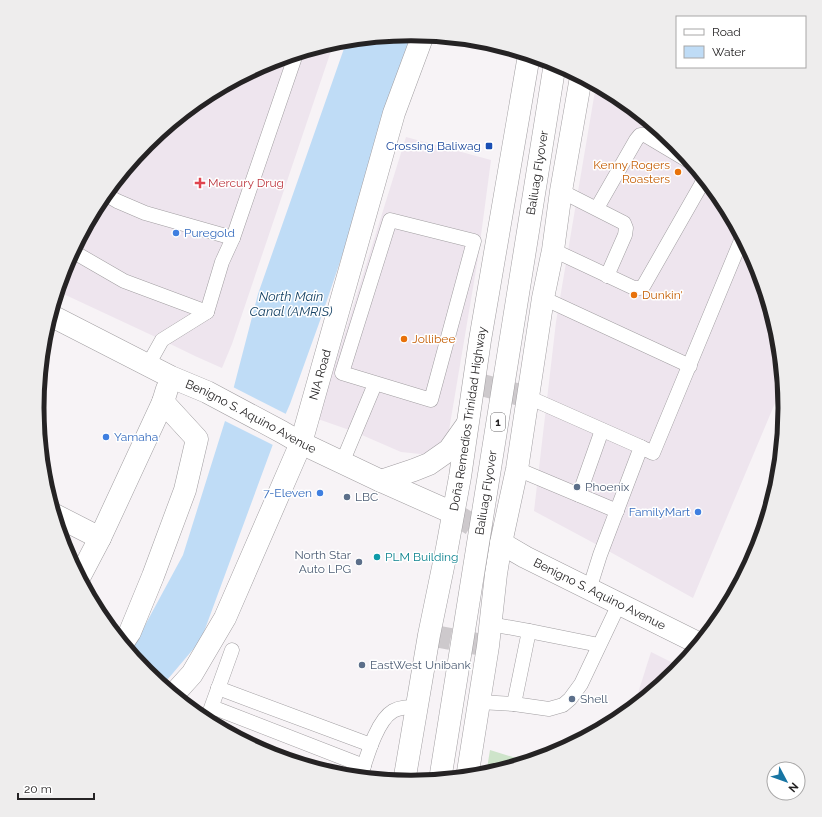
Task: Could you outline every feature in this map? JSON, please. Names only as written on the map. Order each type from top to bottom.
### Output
[{"type":"main road","name":"NIA Road","points":[[177,692],[192,674],[225,618],[291,438],[394,113],[421,41]]},
{"type":"main road","name":"Doña Remedios Trinidad Highway","points":[[405,776],[429,635],[453,514],[480,340],[528,61]]},
{"type":"main road","name":"Baliuag Flyover","points":[[441,775],[554,70]]},
{"type":"main road","name":"1","points":[[468,771],[488,646],[501,543],[517,469],[543,298],[553,250],[579,82]]},
{"type":"main road","name":"Benigno S. Aquino Avenue","points":[[55,318],[171,377],[208,392],[291,438],[453,514]]},
{"type":"main road","points":[[82,573],[100,538],[163,402],[171,377]]},
{"type":"main road","points":[[125,639],[130,632],[150,583],[183,497],[197,439],[163,402]]},
{"type":"main road","points":[[381,481],[429,464],[449,450],[468,424]]},
{"type":"main road","points":[[60,517],[100,538]]},
{"type":"main road","name":"Benigno S. Aquino Avenue","points":[[501,543],[589,590],[695,642]]},
{"type":"lane","points":[[148,365],[162,340],[208,312],[222,262],[233,238],[294,61]]},
{"type":"lane","points":[[597,208],[640,135],[645,135],[674,152]]},
{"type":"lane","points":[[553,250],[634,288],[640,288],[644,285],[702,183]]},
{"type":"lane","points":[[561,191],[624,222],[626,228],[625,235],[607,276]]},
{"type":"lane","points":[[110,197],[145,213],[233,238]]},
{"type":"lane","points":[[474,241],[431,400],[342,373],[390,220],[496,245]]},
{"type":"lane","points":[[528,397],[652,453],[690,366],[740,244]]},
{"type":"lane","points":[[77,255],[124,280],[208,312]]},
{"type":"lane","points":[[543,298],[690,366]]},
{"type":"lane","points":[[342,463],[375,384]]},
{"type":"lane","points":[[579,495],[602,430]]},
{"type":"lane","points":[[589,590],[641,447]]},
{"type":"lane","points":[[517,469],[617,511]]},
{"type":"lane","points":[[479,702],[514,704],[549,709],[563,705],[570,699],[581,684],[619,604]]},
{"type":"lane","points":[[490,624],[599,645]]},
{"type":"lane","points":[[514,704],[529,631]]},
{"type":"lane","points":[[209,715],[232,650]]},
{"type":"lane","points":[[218,688],[371,745]]},
{"type":"lane","points":[[212,708],[362,772],[378,727],[386,717],[392,711],[400,708],[417,707]]},
{"type":"shaded area","name":"Puregold","points":[[331,50],[232,344],[222,368],[62,293],[81,246],[105,204],[119,185],[151,149],[187,117],[207,103],[227,90],[270,69]]},
{"type":"shaded area","points":[[595,90],[635,117],[653,132],[687,166],[717,204],[741,246],[751,268],[766,313],[771,337],[778,384],[778,396],[693,598],[534,511],[556,322]]},
{"type":"shaded area","name":"Jollibee","points":[[406,137],[491,160],[478,258],[446,448],[430,455],[401,452],[355,432],[318,419]]},
{"type":"shaded area","points":[[651,652],[675,664],[653,685],[636,699]]},
{"type":"green space","points":[[490,750],[519,759],[506,763],[487,768]]},
{"type":"water","name":"North Main Canal (AMRIS)","points":[[415,41],[322,315],[201,640],[166,682],[133,648],[183,555],[225,421],[258,294],[345,47],[363,44]]},
{"type":"pier","points":[[231,386],[288,415],[275,446],[223,420]]},
{"type":"tunnel","points":[[474,383],[528,397]]},
{"type":"tunnel","points":[[453,513],[501,543]]},
{"type":"tunnel","points":[[429,635],[488,646]]},
{"type":"place","name":"Crossing Baliwag","points":[[489,146]]},
{"type":"place","name":"Kenny Rogers Roasters","points":[[678,172]]},
{"type":"place","name":"Mercury Drug","points":[[200,183]]},
{"type":"place","name":"Puregold","points":[[176,233]]},
{"type":"place","name":"Dunkin'","points":[[634,295]]},
{"type":"place","name":"Jollibee","points":[[404,339]]},
{"type":"place","name":"Yamaha","points":[[106,437]]},
{"type":"place","name":"Phoenix","points":[[577,487]]},
{"type":"place","name":"7-Eleven","points":[[320,493]]},
{"type":"place","name":"LBC","points":[[347,497]]},
{"type":"place","name":"FamilyMart","points":[[698,512]]},
{"type":"place","name":"PLM Building","points":[[377,557]]},
{"type":"place","name":"North Star Auto LPG","points":[[359,562]]},
{"type":"place","name":"EastWest Unibank","points":[[362,665]]},
{"type":"place","name":"Shell","points":[[572,699]]}]
